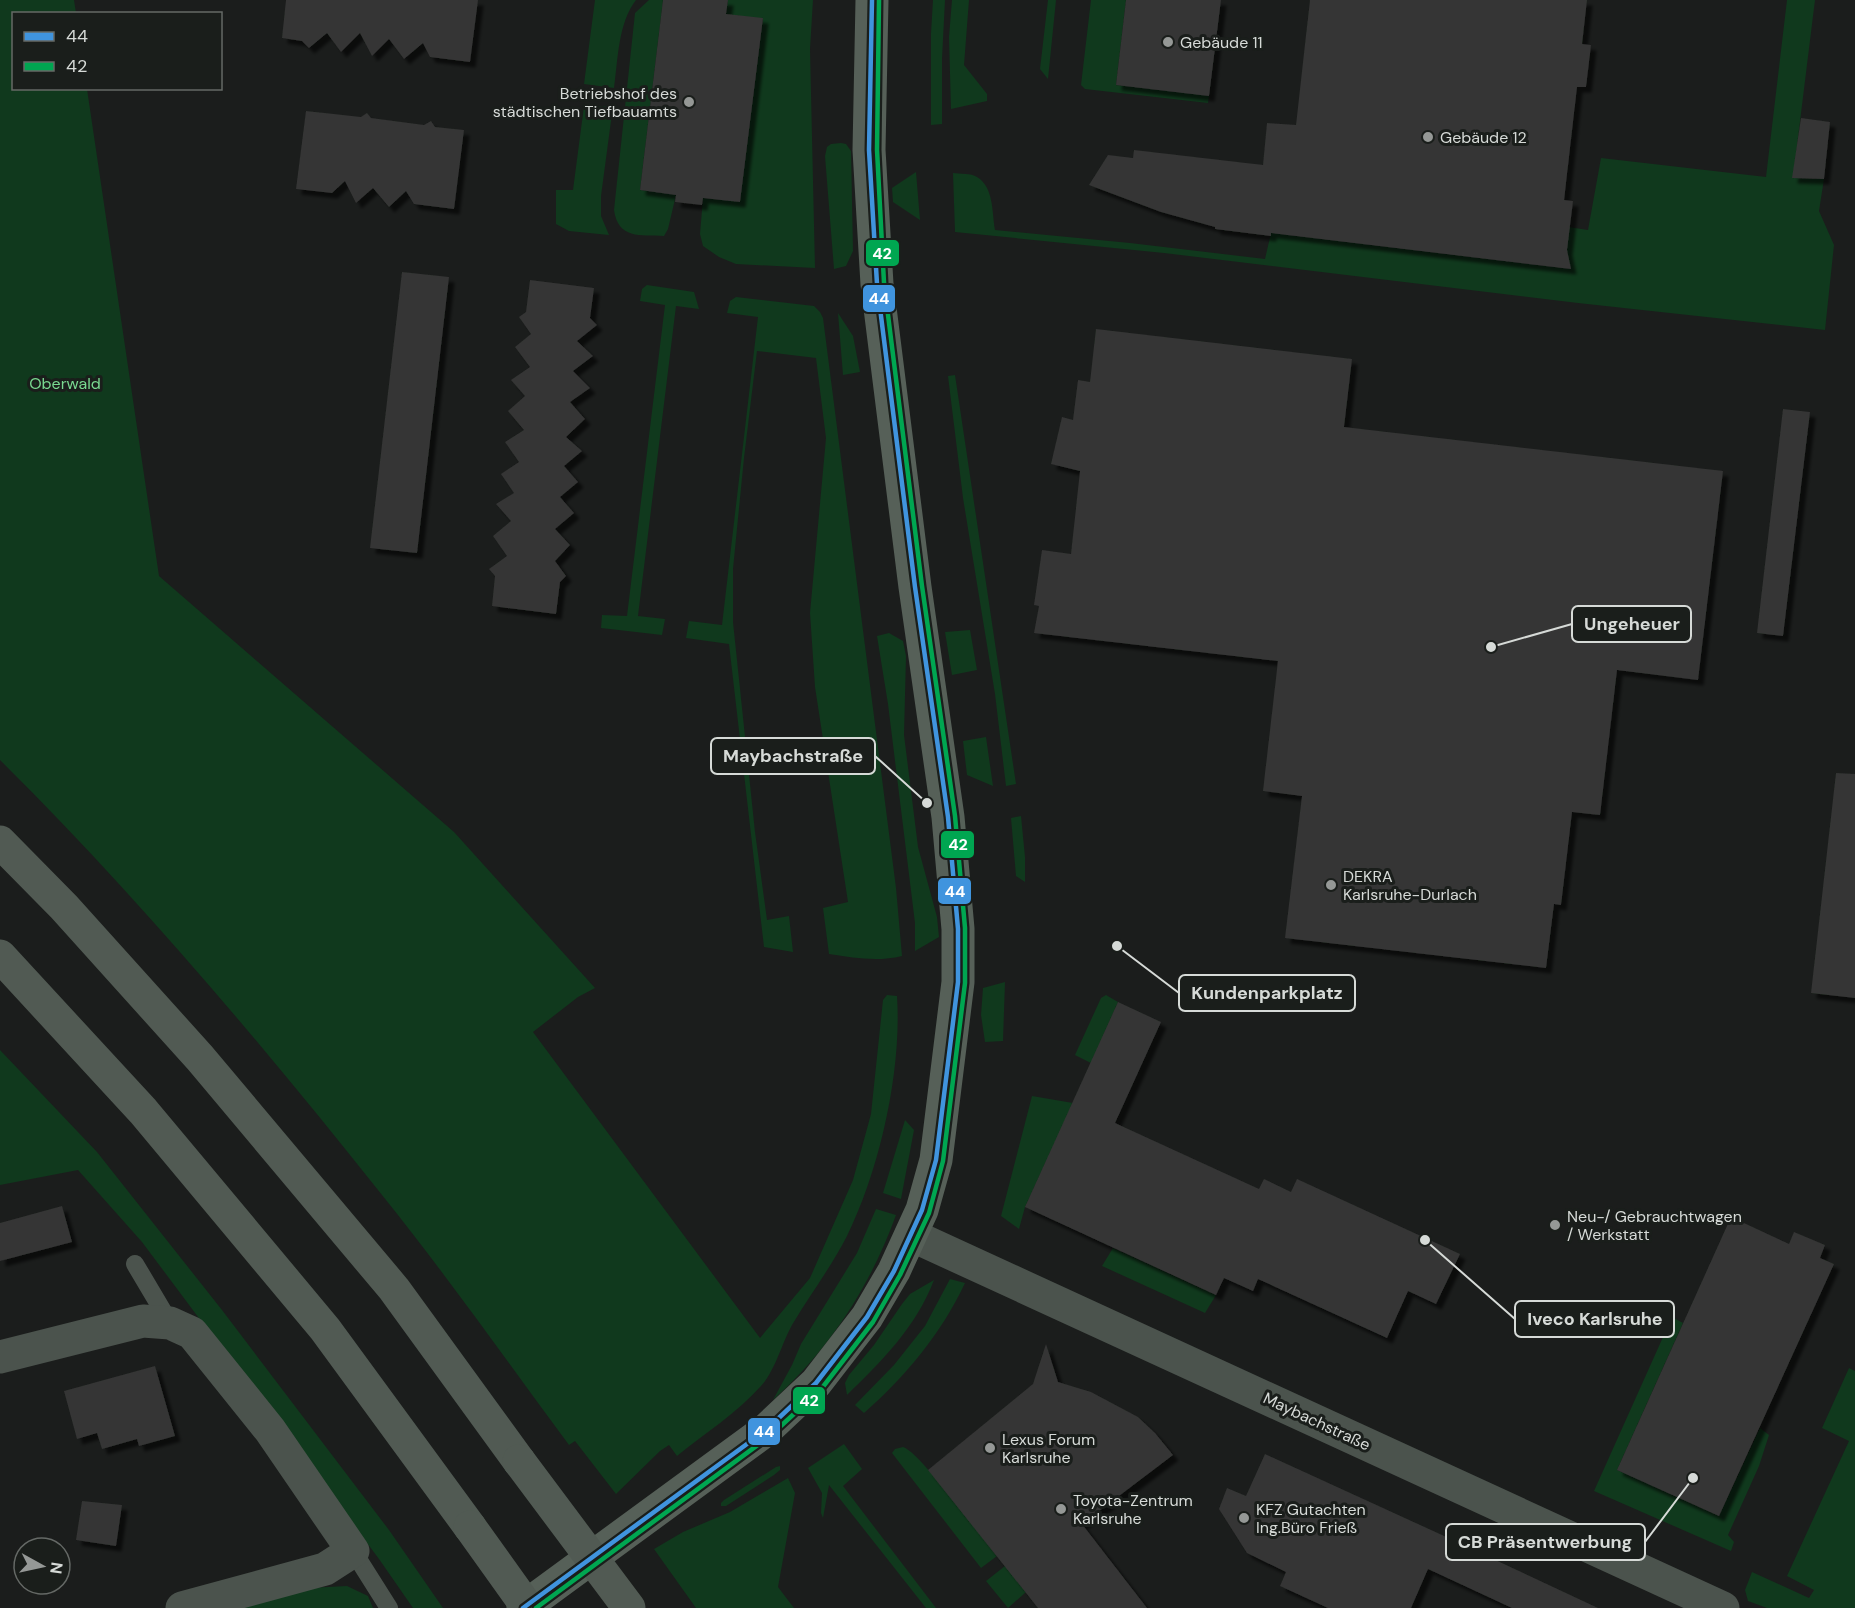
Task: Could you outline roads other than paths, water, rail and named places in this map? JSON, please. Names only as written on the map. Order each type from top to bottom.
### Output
[{"type":"highway","points":[[0,842],[64,907],[200,1058],[387,1280],[630,1608]]},
{"type":"highway","points":[[0,956],[143,1111],[326,1329],[528,1608]]},
{"type":"main road","points":[[523,1608],[766,1430],[816,1383],[867,1317],[894,1271],[922,1210],[936,1160],[958,982],[959,954],[948,817],[915,587],[877,284],[869,150],[872,0]]},
{"type":"street","name":"Maybachstraße","points":[[911,1235],[1723,1608]]},
{"type":"street","points":[[0,1357],[143,1321],[170,1323],[192,1333],[270,1430],[353,1551],[325,1569],[182,1608]]},
{"type":"lane","points":[[135,1264],[170,1323]]},
{"type":"lane","points":[[353,1551],[388,1608]]},
{"type":"place","name":"Gebäude 11","points":[[1168,42]]},
{"type":"place","name":"Betriebshof des städtischen Tiefbauamts","points":[[689,102]]},
{"type":"place","name":"Gebäude 12","points":[[1428,137]]},
{"type":"place","name":"Ungeheuer","points":[[1491,647]]},
{"type":"place","name":"Maybachstraße","points":[[927,803]]},
{"type":"place","name":"DEKRA Karlsruhe-Durlach","points":[[1331,885]]},
{"type":"place","name":"Kundenparkplatz","points":[[1117,946]]},
{"type":"place","name":"Neu-/ Gebrauchtwagen / Werkstatt","points":[[1555,1225]]},
{"type":"place","name":"Iveco Karlsruhe","points":[[1425,1240]]},
{"type":"place","name":"Lexus Forum Karlsruhe","points":[[990,1448]]},
{"type":"place","name":"CB Präsentwerbung","points":[[1693,1478]]},
{"type":"place","name":"Toyota-Zentrum Karlsruhe","points":[[1061,1509]]},
{"type":"place","name":"KFZ Gutachten Ing.Büro Frieß","points":[[1244,1518]]},
{"type":"park label","name":"Oberwald","points":[[65,383]]}]
